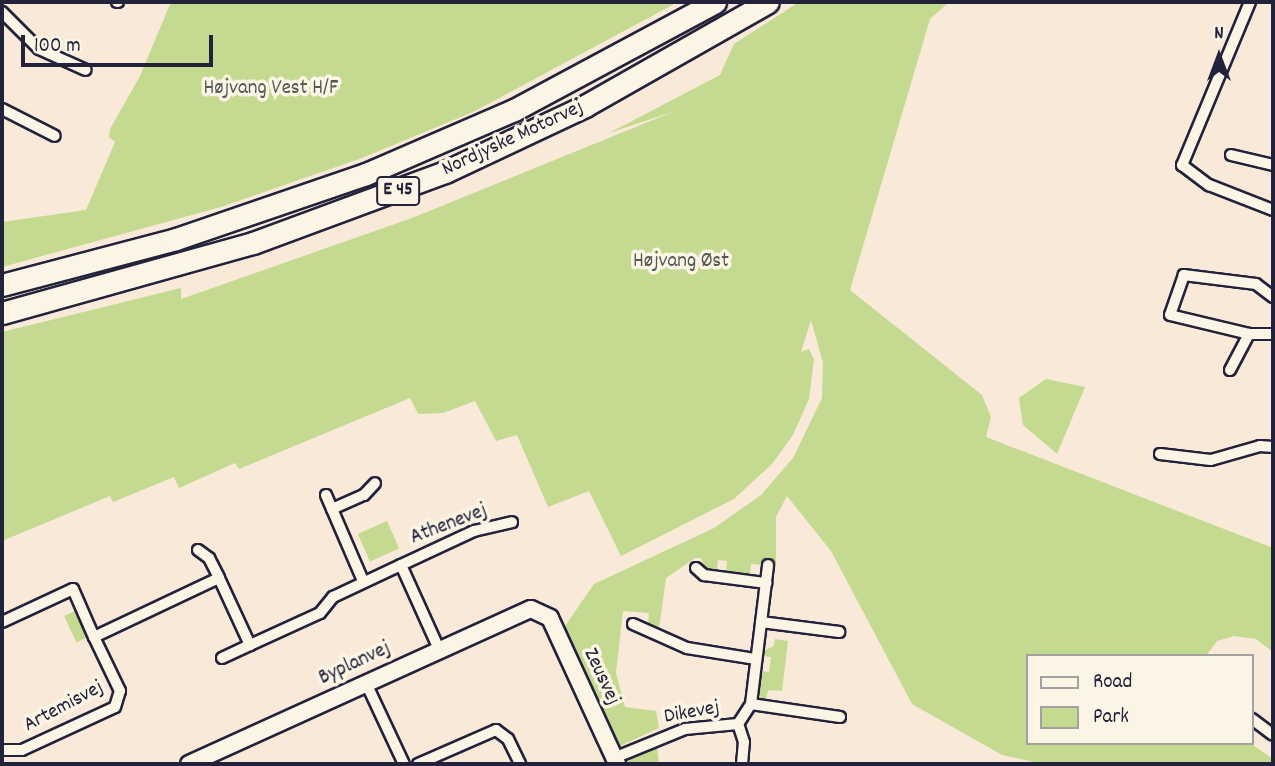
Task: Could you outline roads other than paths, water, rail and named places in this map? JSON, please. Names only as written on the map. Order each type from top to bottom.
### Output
[{"type":"highway","name":"Nordjyske Motorvej","points":[[2,285],[176,239],[376,170],[526,104],[715,2]]},
{"type":"highway","name":"Nordjyske Motorvej","points":[[2,313],[253,243],[445,172],[585,106],[768,2]]},
{"type":"street","points":[[1250,2],[1182,165],[1209,186],[1273,210]]},
{"type":"street","points":[[2,12],[40,49],[86,70]]},
{"type":"street","points":[[2,109],[55,136]]},
{"type":"street","points":[[1231,155],[1273,165]]},
{"type":"street","points":[[1273,297],[1256,284],[1184,275],[1170,315],[1250,334],[1273,334]]},
{"type":"street","points":[[1230,370],[1250,334]]},
{"type":"street","points":[[1160,454],[1211,460],[1273,447]]},
{"type":"street","points":[[332,509],[364,495],[375,483]]},
{"type":"street","points":[[326,495],[363,581]]},
{"type":"street","name":"Athenevej","points":[[222,658],[320,612],[332,597],[363,581],[474,531],[512,522]]},
{"type":"street","points":[[198,550],[209,558],[250,645]]},
{"type":"street","name":"Athenevej","points":[[401,565],[439,649]]},
{"type":"street","name":"Dikevej","points":[[738,724],[751,704],[768,565]]},
{"type":"street","points":[[696,568],[704,575],[766,583]]},
{"type":"street","points":[[94,637],[219,578]]},
{"type":"street","name":"Artemisvej","points":[[2,622],[77,586],[120,701],[22,750],[2,750]]},
{"type":"street","name":"Byplanvej","points":[[189,764],[526,609],[541,611]]},
{"type":"street","name":"Zeusvej","points":[[541,611],[552,622],[616,761]]},
{"type":"street","points":[[761,622],[839,632]]},
{"type":"street","points":[[633,624],[687,648],[756,659]]},
{"type":"street","points":[[366,683],[404,764]]},
{"type":"street","name":"Dikevej","points":[[751,704],[840,717]]},
{"type":"street","points":[[1254,721],[1273,735]]},
{"type":"street","name":"Dikevej","points":[[616,761],[685,729],[738,724]]},
{"type":"street","name":"Dikevej","points":[[738,724],[744,736],[742,764]]},
{"type":"street","points":[[418,764],[496,730],[508,739],[520,764]]},
{"type":"park label","name":"Højvang Vest H/F","points":[[271,89]]},
{"type":"park label","name":"Højvang Øst","points":[[681,262]]}]
